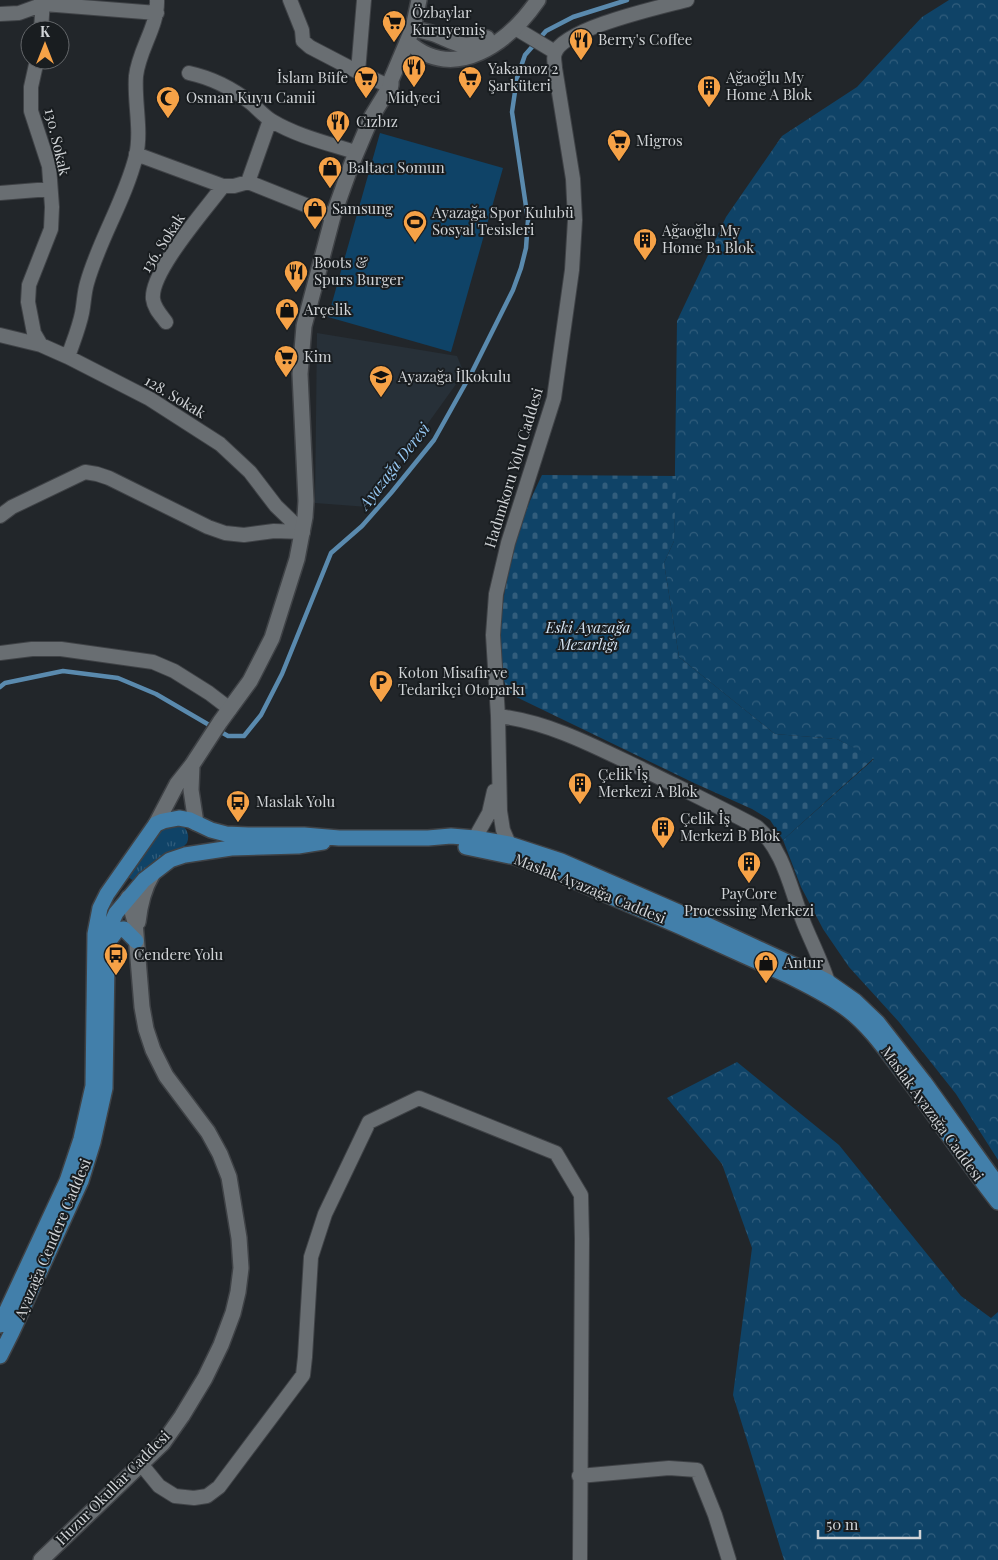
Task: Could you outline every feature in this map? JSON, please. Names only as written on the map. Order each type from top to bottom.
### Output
[{"type":"main road","name":"Maslak Ayazağa Caddesi","points":[[156,824],[172,818],[179,818],[226,834],[248,836],[304,835],[339,838],[428,838],[450,836],[475,838],[512,850],[560,861],[685,915],[828,982],[855,1001],[878,1023],[924,1082],[998,1185]]},
{"type":"main road","points":[[185,855],[195,848],[199,840],[200,830],[196,823]]},
{"type":"main road","name":"Ayazağa Cendere Caddesi","points":[[0,1325],[67,1181],[81,1139],[93,1086],[96,923],[100,908],[156,824]]},
{"type":"main road","name":"Maslak Ayazağa Caddesi","points":[[185,855],[231,848],[318,844],[339,838]]},
{"type":"main road","name":"Maslak Ayazağa Caddesi","points":[[428,838],[444,843],[512,850],[549,870],[789,976],[811,987],[849,1011],[892,1058],[921,1096],[972,1170],[998,1202]]},
{"type":"main road","name":"Ayazağa Cendere Caddesi","points":[[0,1356],[81,1181],[93,1142],[106,1088],[106,1004],[111,924],[116,913],[144,880],[170,860],[185,855]]},
{"type":"main road","points":[[120,876],[120,888],[128,898]]},
{"type":"main road","points":[[109,941],[117,930],[124,930],[136,941]]},
{"type":"street","points":[[290,0],[299,23],[303,41],[310,47],[358,72],[391,86]]},
{"type":"street","points":[[358,72],[364,0]]},
{"type":"street","points":[[420,0],[415,38],[425,55],[449,60],[459,60],[487,48],[515,28],[538,0]]},
{"type":"street","points":[[156,824],[177,784],[250,681],[272,638],[294,571],[303,532],[306,501],[300,374],[301,342],[312,289],[333,216],[356,152],[377,107],[391,86],[400,78],[415,38],[427,15],[428,0]]},
{"type":"street","points":[[415,38],[432,33],[464,46],[472,46],[499,30],[527,0]]},
{"type":"street","points":[[515,28],[555,52],[561,44],[583,30],[687,0]]},
{"type":"street","points":[[42,20],[44,2]]},
{"type":"street","points":[[0,14],[19,13],[44,2],[157,7],[136,75],[138,134],[136,154],[130,176],[86,284],[82,311],[68,357]]},
{"type":"street","name":"Hadımkoru Yolu Caddesi","points":[[512,850],[501,822],[498,716],[493,635],[496,594],[508,543],[554,398],[572,270],[576,220],[572,180],[555,68],[555,52]]},
{"type":"street","name":"130. Sokak","points":[[35,70],[32,87],[32,111],[49,166],[52,207],[51,229],[29,284],[28,302],[34,333],[41,345]]},
{"type":"street","points":[[189,72],[213,80],[235,91],[270,120],[300,134],[356,152]]},
{"type":"street","points":[[248,182],[270,120]]},
{"type":"street","points":[[136,154],[223,186],[248,182],[333,216]]},
{"type":"street","name":"136. Sokak","points":[[166,322],[153,301],[154,288],[181,241],[223,186]]},
{"type":"street","points":[[0,194],[50,189]]},
{"type":"street","name":"128. Sokak","points":[[0,335],[41,345],[68,357],[150,399],[220,444],[250,472],[276,506],[303,532]]},
{"type":"street","points":[[0,516],[12,507],[85,472],[109,478],[208,527],[225,533],[244,535],[274,531],[303,532]]},
{"type":"street","points":[[0,653],[32,649],[61,649],[153,662],[181,675],[209,693],[225,715]]},
{"type":"street","points":[[498,716],[514,718],[587,742],[757,827],[768,836],[777,853],[805,925],[822,961],[828,982]]},
{"type":"street","points":[[192,765],[191,790],[196,823]]},
{"type":"street","name":"Hadımkoru Yolu Caddesi","points":[[475,838],[489,813],[498,769]]},
{"type":"street","name":"Huzur Okullar Caddesi","points":[[136,941],[141,899],[145,886],[154,872]]},
{"type":"street","name":"Huzur Okullar Caddesi","points":[[41,1560],[163,1443],[182,1416],[213,1362],[233,1312],[238,1292],[241,1268],[235,1206],[229,1177],[220,1154],[208,1132],[166,1076],[153,1050],[146,1029],[140,990],[133,911],[128,898]]},
{"type":"street","points":[[141,1464],[159,1486],[175,1496],[194,1498],[207,1496],[219,1487],[303,1375],[311,1257],[325,1214],[369,1122],[419,1098],[556,1153],[581,1195],[580,1560]]},
{"type":"street","points":[[579,1476],[669,1468],[697,1470],[715,1515],[729,1560]]},
{"type":"shaded area","name":"Ayazağa İlkokulu","points":[[317,333],[457,356],[464,373],[368,507],[315,503]]},
{"type":"green space","points":[[949,0],[998,0],[998,1160],[956,1094],[899,1022],[849,967],[823,929],[801,887],[783,840],[874,759],[837,739],[775,734],[679,657],[664,563],[674,541],[677,321],[726,217],[782,136],[857,87],[922,17]]},
{"type":"green space","name":"Ayazağa Spor Kulubü Sosyal Tesisleri","points":[[380,133],[503,168],[451,352],[328,317]]},
{"type":"green space","name":"Eski Ayazağa Mezarlığı","points":[[542,475],[676,476],[674,541],[664,563],[679,657],[775,734],[837,739],[874,758],[783,840],[770,820],[752,809],[508,693],[503,674],[501,652],[503,603],[518,532]]},
{"type":"green space","points":[[176,822],[186,830],[188,836],[187,843],[182,848],[163,855],[134,881],[128,877],[154,838]]},
{"type":"green space","points":[[737,1062],[839,1145],[961,1296],[991,1318],[998,1312],[998,1560],[784,1560],[733,1395],[752,1248],[722,1164],[667,1098]]},
{"type":"waterway","name":"Ayazağa Deresi","points":[[0,687],[5,683],[63,671],[118,678],[156,694],[228,736],[244,736],[261,715],[282,674],[331,553],[362,526],[434,440],[472,372],[513,290],[526,248],[528,220],[512,112],[517,78],[525,55],[546,31],[573,17],[627,0]]},
{"type":"place","name":"Özbaylar Kuruyemiş","points":[[394,43]]},
{"type":"place","name":"Berry's Coffee","points":[[581,61]]},
{"type":"place","name":"Midyeci","points":[[414,88]]},
{"type":"place","name":"İslam Büfe","points":[[366,99]]},
{"type":"place","name":"Yakamoz 2 Şarküteri","points":[[470,99]]},
{"type":"place","name":"Ağaoğlu My Home A Blok","points":[[709,108]]},
{"type":"place","name":"Osman Kuyu Camii","points":[[168,119]]},
{"type":"place","name":"Cızbız","points":[[338,143]]},
{"type":"place","name":"Migros","points":[[619,162]]},
{"type":"place","name":"Baltacı Somun","points":[[330,189]]},
{"type":"place","name":"Samsung","points":[[315,230]]},
{"type":"place","name":"Ayazağa Spor Kulubü Sosyal Tesisleri","points":[[415,243]]},
{"type":"place","name":"Ağaoğlu My Home B1 Blok","points":[[645,261]]},
{"type":"place","name":"Boots & Spurs Burger","points":[[296,293]]},
{"type":"place","name":"Arçelik","points":[[287,331]]},
{"type":"place","name":"Kim","points":[[286,378]]},
{"type":"place","name":"Ayazağa İlkokulu","points":[[381,398]]},
{"type":"place","name":"Koton Misafir ve Tedarikçi Otoparkı","points":[[381,703]]},
{"type":"place","name":"Çelik İş Merkezi A Blok","points":[[580,805]]},
{"type":"place","name":"Maslak Yolu","points":[[238,823]]},
{"type":"place","name":"Çelik İş Merkezi B Blok","points":[[663,849]]},
{"type":"place","name":"PayCore Processing Merkezi","points":[[749,884]]},
{"type":"place","name":"Cendere Yolu","points":[[116,976]]},
{"type":"place","name":"Antur","points":[[766,984]]}]
